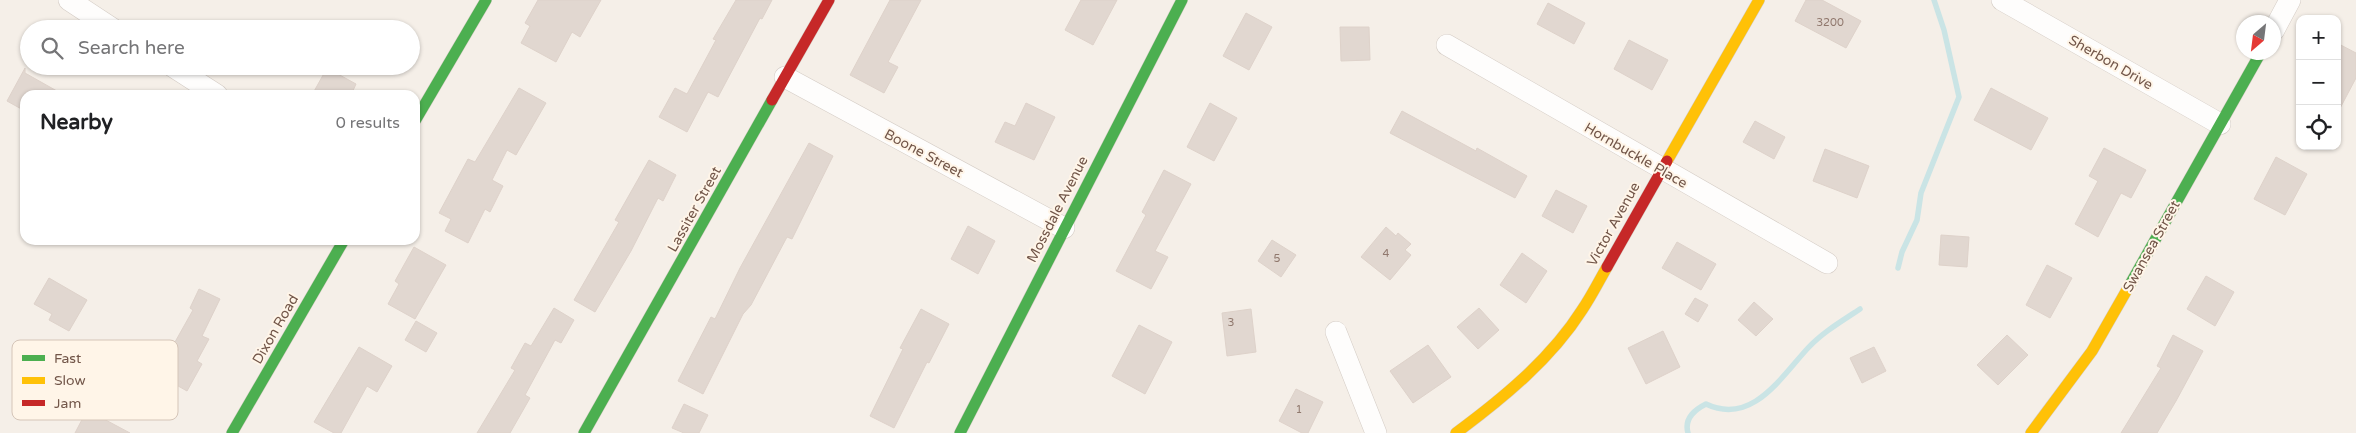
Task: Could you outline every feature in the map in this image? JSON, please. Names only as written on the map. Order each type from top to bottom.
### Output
[{"type":"street","points":[[69,0],[99,20]]},
{"type":"street","points":[[420,112],[486,0]]},
{"type":"street","name":"Lassiter Street","points":[[584,433],[829,0]]},
{"type":"street","name":"Mossdale Avenue","points":[[960,433],[1182,0]]},
{"type":"street","name":"Victor Avenue","points":[[1456,433],[1522,380],[1563,336],[1582,311],[1661,169],[1759,0]]},
{"type":"street","name":"Sherbon Drive","points":[[2002,0],[2220,124]]},
{"type":"street","points":[[2281,17],[2290,0]]},
{"type":"street","name":"Hornbuckle Place","points":[[1447,45],[1661,169],[1827,262]]},
{"type":"street","name":"Swansea Street","points":[[2031,433],[2092,351],[2256,60]]},
{"type":"street","points":[[186,75],[209,90]]},
{"type":"street","name":"Boone Street","points":[[785,77],[1064,228]]},
{"type":"street","name":"Dixon Road","points":[[232,433],[341,245]]},
{"type":"street","points":[[1336,332],[1376,433]]},
{"type":"building","points":[[538,0],[601,0],[580,37],[572,32],[556,62],[521,43],[530,26],[525,23]]},
{"type":"building","points":[[736,0],[772,0],[762,19],[760,18],[718,97],[708,92],[687,132],[659,117],[675,88],[687,94],[716,40],[713,39]]},
{"type":"building","points":[[890,0],[921,0],[888,62],[898,67],[884,93],[850,75]]},
{"type":"building","points":[[1081,0],[1117,0],[1093,45],[1065,30]]},
{"type":"building","points":[[1806,0],[1822,0],[1861,21],[1846,48],[1795,21]]},
{"type":"building","points":[[1548,3],[1585,23],[1574,44],[1537,24]]},
{"type":"building","points":[[1246,13],[1272,27],[1249,70],[1223,56]]},
{"type":"building","points":[[1340,27],[1369,27],[1370,60],[1341,61]]},
{"type":"building","points":[[1629,40],[1668,60],[1652,90],[1614,69]]},
{"type":"building","points":[[2341,45],[2356,53],[2356,78],[2341,106]]},
{"type":"building","points":[[21,75],[29,75],[55,90],[20,90],[20,108],[7,101]]},
{"type":"building","points":[[323,75],[340,75],[356,84],[353,90],[315,90]]},
{"type":"building","points":[[519,88],[546,103],[516,155],[507,150],[492,180],[503,186],[490,212],[485,209],[468,243],[445,231],[451,219],[439,213],[468,159],[475,162]]},
{"type":"building","points":[[1991,88],[2048,118],[2031,150],[1974,120]]},
{"type":"building","points":[[1026,103],[1055,117],[1034,160],[995,142],[1005,122],[1015,126]]},
{"type":"building","points":[[1210,103],[1237,118],[1214,161],[1187,147]]},
{"type":"building","points":[[1402,111],[1476,151],[1477,148],[1527,176],[1515,198],[1390,133]]},
{"type":"building","points":[[1755,121],[1785,137],[1774,159],[1743,142]]},
{"type":"building","points":[[809,143],[833,156],[792,239],[787,237],[751,305],[743,314],[703,394],[678,381],[711,317],[715,319],[740,268]]},
{"type":"building","points":[[2104,148],[2146,170],[2131,198],[2121,193],[2098,237],[2075,224],[2098,181],[2089,176]]},
{"type":"building","points":[[1825,149],[1869,166],[1857,198],[1813,181]]},
{"type":"building","points":[[2276,157],[2307,174],[2285,215],[2254,199]]},
{"type":"building","points":[[649,160],[676,175],[663,201],[658,198],[631,251],[595,312],[574,300],[619,222],[615,220]]},
{"type":"building","points":[[1164,170],[1191,184],[1155,251],[1168,257],[1151,289],[1116,271],[1146,215],[1142,212]]},
{"type":"building","points":[[1556,190],[1587,206],[1573,233],[1542,216]]},
{"type":"building","points":[[968,226],[995,241],[978,274],[951,259]]},
{"type":"building","points":[[1386,227],[1396,236],[1398,233],[1411,244],[1405,250],[1411,255],[1390,280],[1361,257]]},
{"type":"building","points":[[1941,235],[1969,237],[1967,267],[1939,265]]},
{"type":"building","points":[[1272,240],[1296,255],[1281,277],[1258,261]]},
{"type":"building","points":[[1677,242],[1716,264],[1701,290],[1662,268]]},
{"type":"building","points":[[414,247],[446,265],[415,319],[388,304],[399,284],[395,281]]},
{"type":"building","points":[[1522,253],[1547,271],[1526,303],[1500,285]]},
{"type":"building","points":[[2047,265],[2072,278],[2050,318],[2026,305]]},
{"type":"building","points":[[2206,276],[2234,292],[2215,326],[2187,309]]},
{"type":"building","points":[[49,278],[87,300],[69,331],[49,320],[52,314],[34,304]]},
{"type":"building","points":[[199,289],[220,299],[202,336],[209,339],[197,361],[202,364],[187,391],[178,386],[178,340],[176,340],[193,310],[190,308]]},
{"type":"building","points":[[1695,298],[1708,305],[1698,322],[1685,314]]},
{"type":"building","points":[[1754,302],[1773,319],[1756,336],[1738,320]]},
{"type":"building","points":[[554,308],[574,320],[561,343],[555,340],[525,395],[530,398],[510,433],[477,433],[515,370],[511,368],[525,343],[531,346]]},
{"type":"building","points":[[1479,308],[1499,330],[1478,349],[1457,327]]},
{"type":"building","points":[[921,309],[949,324],[929,363],[927,362],[894,428],[870,416],[903,349],[900,348]]},
{"type":"building","points":[[1251,309],[1256,352],[1227,356],[1222,313]]},
{"type":"building","points":[[416,321],[437,333],[426,352],[405,340]]},
{"type":"building","points":[[1139,325],[1172,342],[1145,394],[1112,376]]},
{"type":"building","points":[[1663,331],[1680,367],[1646,384],[1628,348]]},
{"type":"building","points":[[2007,335],[2028,355],[1998,385],[1977,365]]},
{"type":"building","points":[[2173,335],[2203,351],[2157,433],[2121,433],[2161,368],[2157,366]]},
{"type":"building","points":[[1428,345],[1451,377],[1413,403],[1390,371]]},
{"type":"building","points":[[359,347],[392,366],[377,392],[367,386],[341,433],[334,433],[314,422]]},
{"type":"building","points":[[1874,347],[1886,371],[1862,383],[1850,358]]},
{"type":"building","points":[[1296,389],[1323,402],[1308,433],[1302,433],[1279,421]]},
{"type":"building","points":[[684,404],[708,415],[699,433],[684,433],[672,428]]},
{"type":"building","points":[[82,420],[106,420],[130,433],[75,433]]},
{"type":"waterway","points":[[1898,268],[1902,252],[1917,220],[1921,193],[1959,97],[1944,30],[1934,0]]},
{"type":"waterway","points":[[1688,433],[1687,423],[1698,409],[1706,404],[1722,409],[1738,409],[1751,404],[1776,384],[1820,337],[1860,309]]},
{"type":"traffic: fast","points":[[420,112],[486,0]]},
{"type":"traffic: fast","points":[[960,433],[1182,0]]},
{"type":"traffic: fast","points":[[2128,288],[2256,60]]},
{"type":"traffic: fast","points":[[584,433],[772,100]]},
{"type":"traffic: fast","points":[[232,433],[341,245]]},
{"type":"traffic: slow","points":[[1667,161],[1759,0]]},
{"type":"traffic: slow","points":[[1456,433],[1508,392],[1556,345],[1570,328],[1607,267]]},
{"type":"traffic: slow","points":[[2031,433],[2092,351],[2128,288]]},
{"type":"traffic: jam","points":[[772,100],[829,0]]},
{"type":"traffic: jam","points":[[1607,267],[1667,161]]}]
